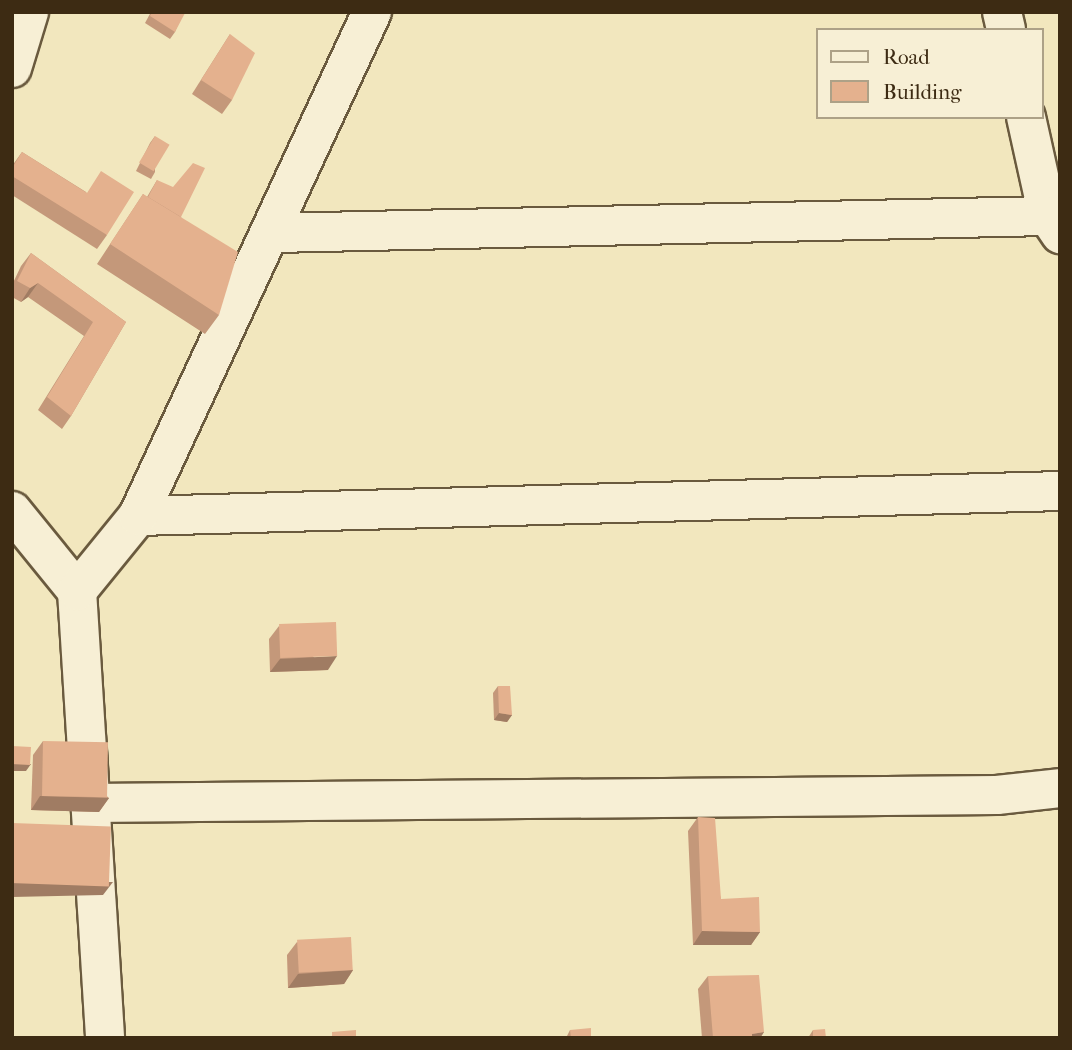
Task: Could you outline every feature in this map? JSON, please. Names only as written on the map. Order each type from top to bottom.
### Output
[{"type":"street","points":[[12,68],[29,12]]},
{"type":"street","points":[[77,591],[138,516],[274,233],[372,12]]},
{"type":"street","points":[[274,233],[1054,225],[1027,119]]},
{"type":"street","points":[[138,516],[1060,491]]},
{"type":"street","points":[[12,511],[77,591],[105,1038]]},
{"type":"street","points":[[90,803],[997,795],[1060,789]]},
{"type":"building","points":[[152,12],[185,13],[175,32],[150,16]]},
{"type":"building","points":[[230,34],[255,53],[232,100],[201,80]]},
{"type":"building","points":[[155,136],[170,145],[154,171],[139,163]]},
{"type":"building","points":[[22,152],[87,193],[101,171],[134,192],[107,235],[12,176],[12,168]]},
{"type":"building","points":[[193,163],[205,168],[181,217],[148,197],[157,180],[173,187]]},
{"type":"building","points":[[143,194],[238,252],[219,315],[110,244]]},
{"type":"building","points":[[31,253],[126,322],[71,416],[47,397],[93,322],[38,283],[30,288],[17,281]]},
{"type":"building","points":[[336,622],[337,656],[280,658],[279,624]]},
{"type":"building","points":[[498,686],[510,686],[512,715],[499,713]]},
{"type":"building","points":[[43,741],[108,742],[107,797],[42,796]]},
{"type":"building","points":[[12,746],[31,747],[30,765],[12,764]]},
{"type":"building","points":[[698,817],[715,818],[721,899],[759,897],[760,932],[702,931]]},
{"type":"building","points":[[12,823],[111,826],[109,886],[12,883]]},
{"type":"building","points":[[351,937],[353,970],[299,973],[297,940]]},
{"type":"building","points":[[759,975],[764,1032],[752,1034],[752,1038],[713,1038],[708,976]]},
{"type":"building","points":[[591,1028],[591,1038],[571,1038],[570,1030]]},
{"type":"building","points":[[825,1029],[826,1038],[813,1038],[813,1030]]},
{"type":"building","points":[[356,1030],[356,1038],[332,1038],[332,1032]]}]
